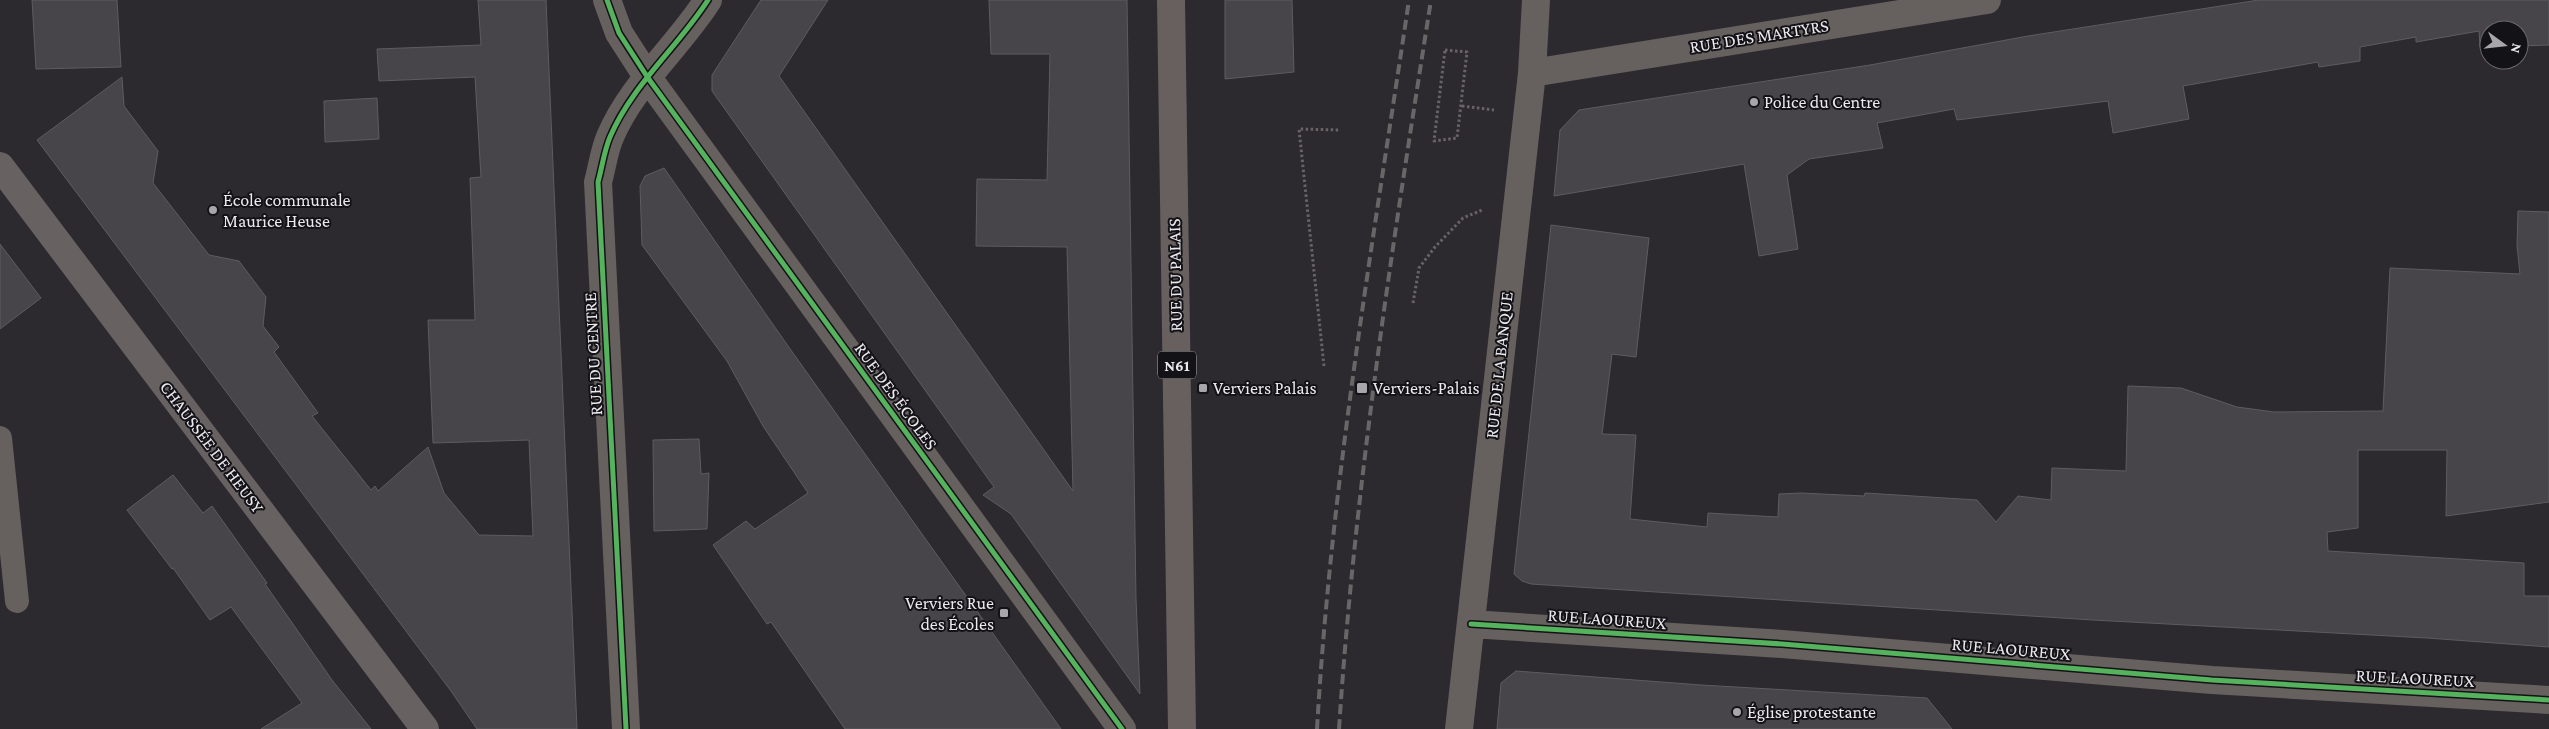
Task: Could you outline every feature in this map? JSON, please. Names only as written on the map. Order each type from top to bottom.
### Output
[{"type":"main road","name":"RUE DU PALAIS","points":[[1171,0],[1182,729]]},
{"type":"main road","name":"CHAUSSÉE DE HEUSY","points":[[0,166],[425,729]]},
{"type":"street","points":[[607,0],[619,33],[648,78]]},
{"type":"street","name":"RUE DU CENTRE","points":[[626,729],[598,182],[609,138],[629,102],[692,24],[708,0]]},
{"type":"street","name":"RUE DE LA BANQUE","points":[[1459,729],[1532,73],[1536,0]]},
{"type":"street","name":"RUE DES MARTYRS","points":[[1532,73],[1987,0]]},
{"type":"street","name":"RUE DES ÉCOLES","points":[[648,78],[1122,729]]},
{"type":"street","name":"RUE LAOUREUX","points":[[1471,624],[1782,644],[2212,680],[2549,700]]},
{"type":"lane","points":[[0,438],[17,602]]},
{"type":"path","points":[[1446,50],[1467,52],[1457,138],[1434,141],[1439,113],[1446,50]]},
{"type":"path","points":[[1324,366],[1299,129],[1340,130]]},
{"type":"path","points":[[1413,303],[1419,268],[1435,247],[1463,218],[1518,196]]},
{"type":"building","points":[[32,0],[117,0],[121,67],[36,69]]},
{"type":"building","points":[[478,0],[546,0],[577,729],[477,729],[451,691],[37,140],[122,77],[124,106],[158,151],[153,183],[209,255],[239,261],[266,297],[263,326],[279,347],[274,352],[318,413],[312,416],[371,490],[375,486],[378,491],[428,447],[444,493],[479,535],[533,536],[529,440],[433,443],[428,320],[475,320],[470,178],[481,177],[475,77],[379,81],[377,49],[481,45]]},
{"type":"building","points":[[761,0],[828,0],[779,76],[1073,491],[1067,247],[976,246],[977,179],[1047,180],[1050,54],[991,54],[989,0],[1127,0],[1136,599],[1140,694],[1011,514],[983,495],[994,487],[712,91],[712,75]]},
{"type":"building","points":[[1225,0],[1292,0],[1294,72],[1225,79]]},
{"type":"building","points":[[2259,0],[2549,0],[2549,45],[2529,46],[2529,20],[2479,20],[2479,31],[2416,42],[2416,37],[2360,47],[2360,61],[2319,67],[2318,62],[2183,86],[2189,119],[2113,133],[2108,101],[1957,120],[1954,109],[1877,123],[1883,148],[1809,159],[1787,175],[1798,249],[1759,256],[1744,164],[1554,196],[1560,130],[1579,110],[1870,65],[2028,36]]},
{"type":"building","points":[[377,98],[379,139],[325,142],[324,101]]},
{"type":"building","points":[[664,168],[788,346],[1061,729],[845,729],[771,622],[767,624],[713,545],[746,521],[755,529],[808,493],[763,426],[727,361],[642,245],[640,186],[645,176]]},
{"type":"building","points":[[2518,211],[2549,212],[2549,502],[2446,516],[2447,450],[2358,450],[2358,528],[2327,532],[2328,551],[2524,563],[2524,596],[2549,596],[2549,647],[1531,584],[1522,581],[1514,574],[1551,225],[1649,238],[1636,357],[1612,354],[1602,434],[1636,435],[1630,519],[1707,527],[1708,513],[1778,517],[1779,494],[1801,493],[1864,496],[1865,493],[1977,500],[1996,522],[2018,496],[2051,500],[2052,468],[2126,471],[2128,386],[2181,388],[2237,407],[2274,412],[2383,411],[2390,268],[2520,274],[2517,246]]},
{"type":"building","points":[[0,244],[41,298],[0,329]]},
{"type":"building","points":[[699,439],[701,474],[709,473],[707,529],[654,531],[653,440]]},
{"type":"building","points":[[173,475],[203,513],[212,506],[267,583],[265,584],[332,680],[371,729],[261,729],[302,703],[231,607],[210,620],[173,568],[127,510]]},
{"type":"building","points":[[1516,671],[1701,685],[1927,698],[1952,729],[1497,729],[1501,683]]},
{"type":"railway","points":[[1317,729],[1323,637],[1343,454],[1409,0]]},
{"type":"railway","points":[[1339,729],[1346,637],[1365,454],[1389,272],[1431,0]]},
{"type":"cycle path","points":[[607,0],[619,33],[648,78],[1122,729]]},
{"type":"cycle path","points":[[626,729],[598,182],[608,142],[619,118],[630,100],[708,0]]},
{"type":"cycle path","points":[[1471,624],[1782,644],[2212,680],[2549,700]]},
{"type":"place","name":"Police du Centre","points":[[1754,102]]},
{"type":"place","name":"École communale Maurice Heuse","points":[[213,210]]},
{"type":"place","name":"Verviers Palais","points":[[1203,388]]},
{"type":"place","name":"Verviers-Palais","points":[[1362,388]]},
{"type":"place","name":"Verviers Rue des Écoles","points":[[1004,613]]},
{"type":"place","name":"Église protestante","points":[[1737,712]]}]
